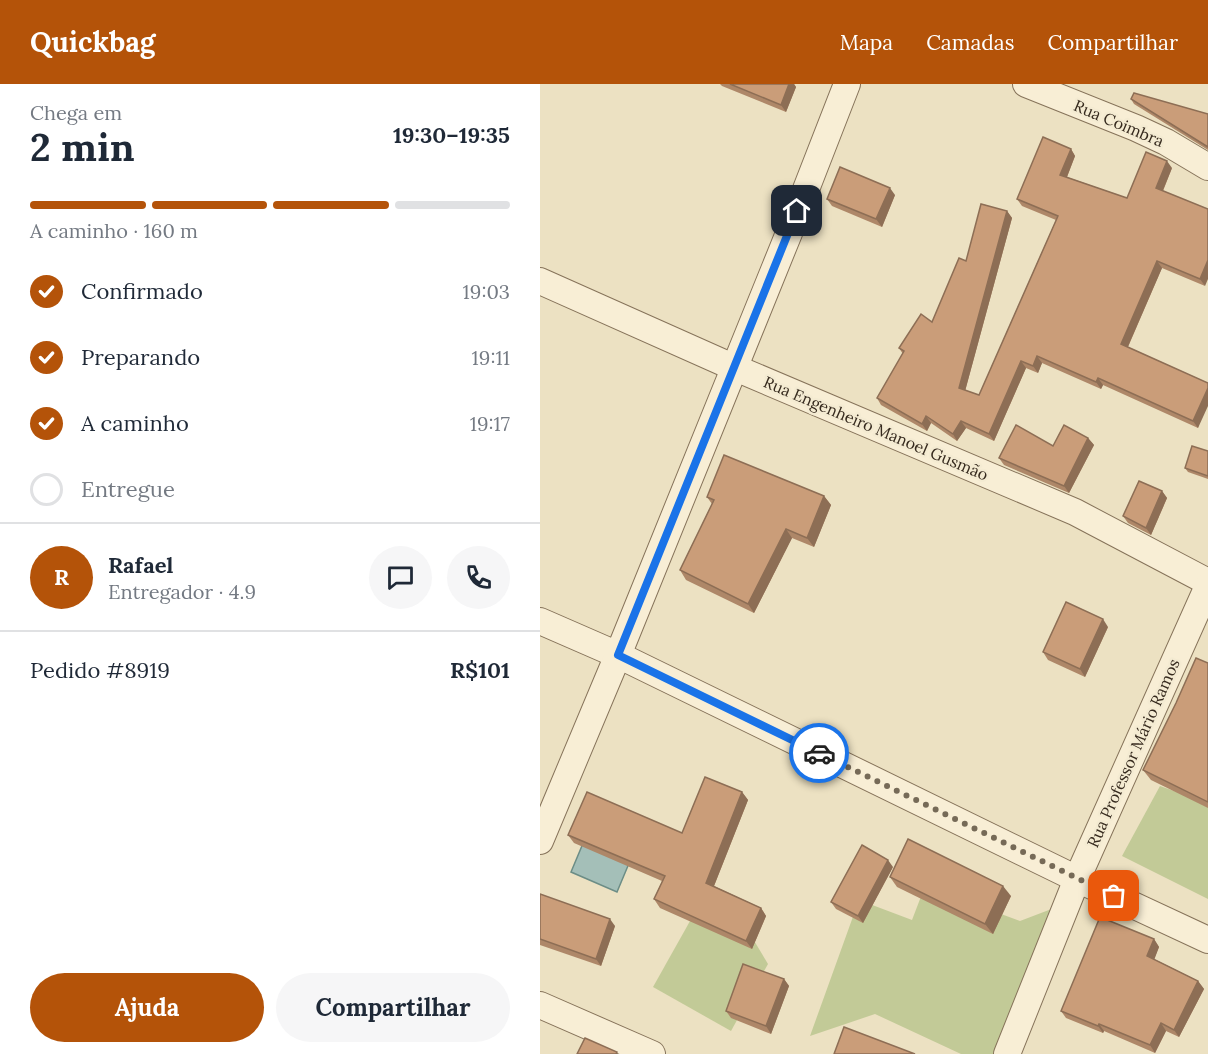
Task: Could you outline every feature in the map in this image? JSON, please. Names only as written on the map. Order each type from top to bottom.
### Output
[{"type":"street","points":[[540,841],[618,655],[847,84]]},
{"type":"street","name":"Rua Coimbra","points":[[1026,84],[1136,128],[1166,142],[1208,167]]},
{"type":"street","name":"Rua Engenheiro Manoel Gusmão","points":[[540,281],[733,367],[1075,513],[1208,584]]},
{"type":"street","name":"Rua Professor Mário Ramos","points":[[1007,1054],[1077,879],[1208,584]]},
{"type":"street","points":[[540,621],[618,655],[1077,879],[1208,940]]},
{"type":"street","points":[[540,1005],[652,1054]]},
{"type":"green space","points":[[1160,786],[1208,803],[1208,899],[1122,856]]},
{"type":"green space","points":[[925,886],[1020,921],[1062,905],[994,1054],[961,1054],[875,1014],[810,1036],[859,900],[912,920]]},
{"type":"green space","points":[[699,905],[750,934],[768,964],[731,1031],[653,987]]},
{"type":"water","points":[[584,841],[630,861],[617,892],[571,872]]},
{"type":"building","points":[[730,84],[789,84],[781,105]]},
{"type":"building","points":[[1134,93],[1208,114],[1208,147],[1131,99]]},
{"type":"building","points":[[1043,137],[1071,149],[1060,175],[1127,198],[1146,152],[1167,161],[1156,188],[1208,209],[1208,260],[1200,279],[1157,261],[1121,344],[1208,383],[1208,388],[1193,421],[1098,378],[1096,382],[1037,356],[1033,366],[1021,361],[989,434],[961,421],[953,434],[926,416],[922,424],[877,398],[904,351],[899,348],[921,314],[932,322],[959,258],[966,261],[981,204],[1007,211],[959,388],[979,395],[1058,216],[1017,199]]},
{"type":"building","points":[[840,167],[890,188],[876,219],[827,199]]},
{"type":"building","points":[[1016,425],[1053,446],[1064,425],[1088,438],[1064,486],[999,458]]},
{"type":"building","points":[[1192,446],[1208,451],[1208,476],[1185,468]]},
{"type":"building","points":[[724,455],[824,496],[807,538],[786,529],[748,604],[680,570],[714,500],[707,497]]},
{"type":"building","points":[[1139,481],[1162,491],[1146,528],[1123,516]]},
{"type":"building","points":[[1066,602],[1103,619],[1080,669],[1043,652]]},
{"type":"building","points":[[1196,658],[1208,663],[1208,802],[1143,770]]},
{"type":"building","points":[[705,777],[742,792],[706,883],[761,908],[746,941],[654,899],[665,876],[568,835],[587,792],[682,833]]},
{"type":"building","points":[[908,839],[1003,886],[985,924],[890,877]]},
{"type":"building","points":[[862,845],[888,860],[858,916],[831,902]]},
{"type":"building","points":[[540,894],[610,919],[596,959],[540,939]]},
{"type":"building","points":[[1100,917],[1154,939],[1147,956],[1198,981],[1174,1030],[1161,1023],[1150,1045],[1061,1011]]},
{"type":"building","points":[[743,964],[784,979],[766,1026],[726,1011]]},
{"type":"building","points":[[844,1027],[915,1054],[834,1054]]},
{"type":"building","points":[[585,1038],[617,1052],[616,1054],[577,1054]]},
{"type":"way so far","points":[[819,753],[1114,896]]},
{"type":"route","points":[[797,211],[618,655],[819,753]]}]
